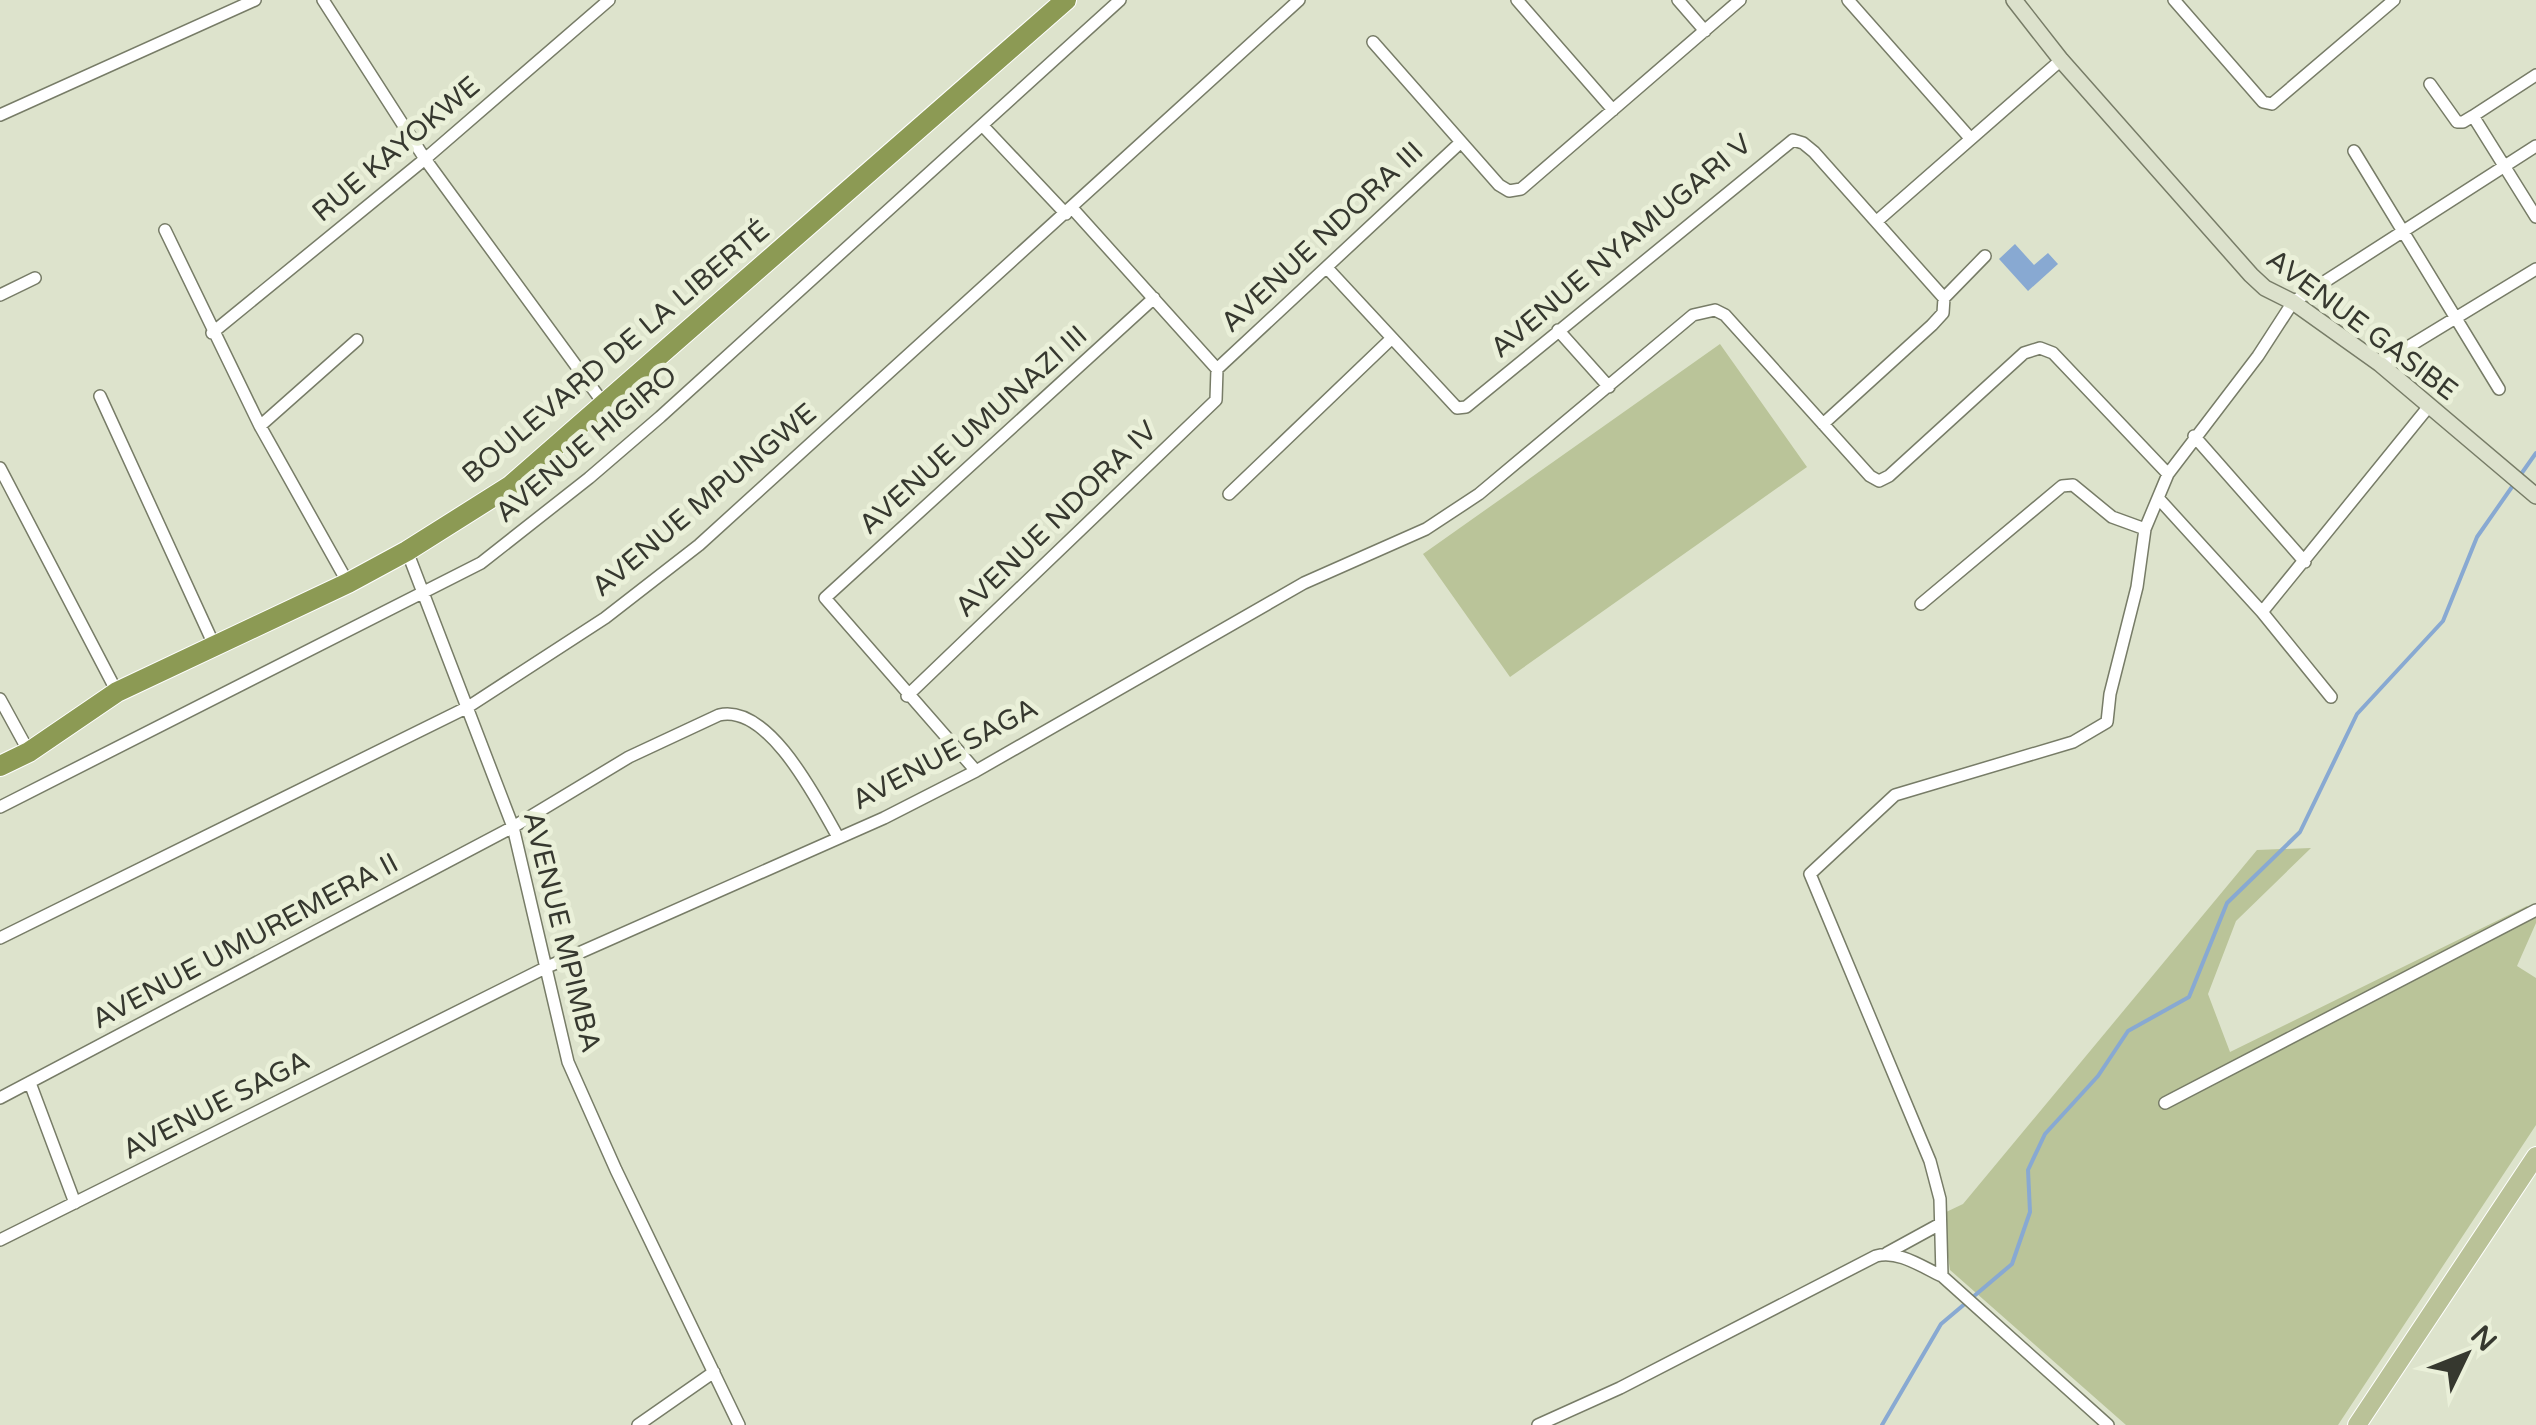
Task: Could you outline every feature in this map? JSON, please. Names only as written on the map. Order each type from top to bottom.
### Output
[{"type":"highway","name":"BOULEVARD DE LA LIBERTÉ","points":[[0,766],[29,752],[118,692],[348,583],[510,486],[1066,0]]},
{"type":"main road","points":[[2357,1425],[2536,1156]]},
{"type":"street","points":[[0,115],[256,0]]},
{"type":"street","points":[[324,0],[425,159],[604,404]]},
{"type":"street","name":"RUE KAYOKWE","points":[[212,333],[425,159],[609,0]]},
{"type":"street","name":"AVENUE HIGIRO","points":[[0,807],[481,563],[589,478],[1120,0]]},
{"type":"street","name":"AVENUE MPUNGWE","points":[[0,938],[468,706],[605,618],[699,545],[1299,0]]},
{"type":"street","points":[[1517,0],[1612,110]]},
{"type":"street","points":[[1678,0],[1705,31]]},
{"type":"street","points":[[1373,42],[1499,186],[1521,190],[1740,0]]},
{"type":"street","points":[[1848,0],[1970,138]]},
{"type":"street","name":"AVENUE GASIBE","points":[[2014,0],[2061,60],[2265,288],[2294,302],[2380,364],[2536,496]]},
{"type":"street","points":[[2174,0],[2268,104],[2276,102],[2394,0]]},
{"type":"street","points":[[1877,221],[2061,60]]},
{"type":"street","points":[[2430,84],[2457,122],[2463,122],[2536,75]]},
{"type":"street","points":[[2474,116],[2536,217]]},
{"type":"street","points":[[982,125],[1154,298],[1217,369]]},
{"type":"street","name":"AVENUE NDORA III","points":[[1217,369],[1462,142]]},
{"type":"street","name":"AVENUE NYAMUGARI V","points":[[1328,269],[1458,408],[1466,408],[1786,142],[1804,142],[1944,298]]},
{"type":"street","points":[[1942,1276],[1940,1199],[1930,1161],[1810,874],[1895,796],[2074,742],[2108,722],[2110,694],[2136,586],[2145,529],[2168,474],[2194,436],[2258,356],[2294,302],[2536,146]]},
{"type":"street","points":[[2354,151],[2500,389]]},
{"type":"street","points":[[164,230],[260,426],[348,583]]},
{"type":"street","points":[[1985,256],[1944,298],[1943,313],[1932,325],[1827,428],[1879,481],[2024,354],[2040,348],[2053,353],[2072,370],[2168,474]]},
{"type":"street","points":[[2380,364],[2536,269]]},
{"type":"street","points":[[0,295],[35,278]]},
{"type":"street","name":"AVENUE UMUNAZI III","points":[[907,696],[825,598],[1154,298]]},
{"type":"street","name":"AVENUE SAGA","points":[[0,1240],[544,968],[884,818],[976,772],[1304,583],[1426,529],[1478,494],[1694,315],[1715,310],[1725,315],[1827,428]]},
{"type":"street","points":[[1558,330],[1609,387]]},
{"type":"street","points":[[1229,494],[1391,339]]},
{"type":"street","points":[[260,426],[357,340]]},
{"type":"street","name":"AVENUE NDORA IV","points":[[907,696],[1216,400],[1217,369]]},
{"type":"street","points":[[100,396],[216,648]]},
{"type":"street","points":[[2262,612],[2430,406]]},
{"type":"street","points":[[2194,436],[2306,562]]},
{"type":"street","points":[[0,468],[118,692]]},
{"type":"street","points":[[1921,604],[2062,486],[2073,485],[2112,517],[2145,529]]},
{"type":"street","points":[[2158,499],[2262,612],[2331,697]]},
{"type":"street","name":"AVENUE MPIMBA","points":[[407,551],[512,827],[568,1062],[739,1425]]},
{"type":"street","points":[[907,696],[976,772]]},
{"type":"street","points":[[0,700],[29,752]]},
{"type":"street","name":"AVENUE UMUREMERA II","points":[[0,1098],[512,827],[629,757],[730,713],[743,716],[791,757],[838,837]]},
{"type":"street","points":[[2166,1103],[2536,910]]},
{"type":"street","points":[[30,1083],[75,1203]]},
{"type":"street","points":[[1538,1425],[1620,1388],[1940,1224]]},
{"type":"street","points":[[1886,1254],[1942,1276],[2108,1425]]},
{"type":"street","points":[[638,1425],[714,1372]]},
{"type":"green space","points":[[1720,344],[1807,467],[1510,677],[1423,554]]},
{"type":"green space","points":[[2311,848],[2236,921],[2208,994],[2230,1052],[2527,906],[2536,923],[2517,966],[2536,978],[2536,1125],[2338,1425],[2126,1425],[1950,1270],[1942,1214],[1963,1204],[2257,850]]},
{"type":"water","points":[[2015,244],[2034,265],[2048,253],[2058,264],[2028,291],[1999,259]]},
{"type":"waterway","points":[[2519,477],[2536,453]]},
{"type":"waterway","points":[[1882,1425],[1941,1324],[2012,1264],[2030,1212],[2028,1170],[2045,1134],[2098,1076],[2128,1031],[2189,997],[2227,903],[2300,832],[2357,714],[2443,621],[2477,537],[2514,484]]}]
